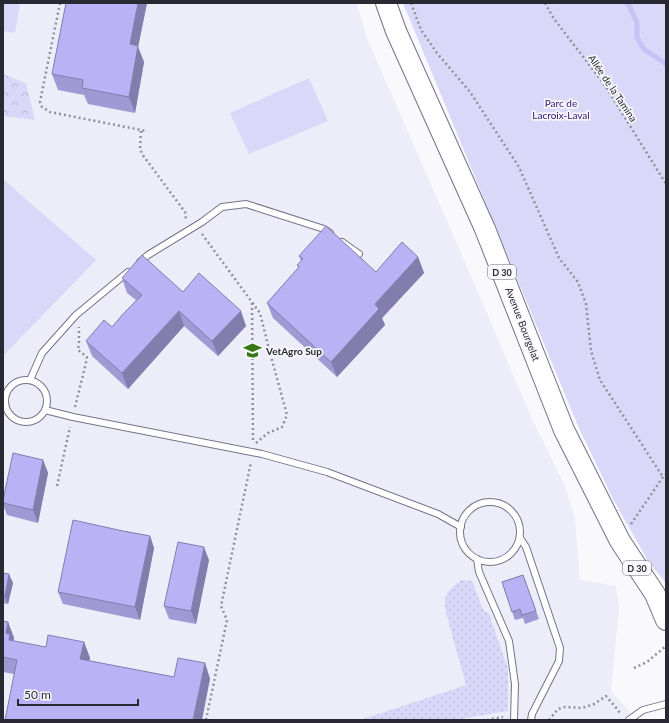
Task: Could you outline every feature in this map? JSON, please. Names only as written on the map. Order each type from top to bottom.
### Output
[{"type":"main road","name":"Avenue Bourgelat","points":[[386,3],[396,31],[485,229],[564,430],[620,541],[660,598],[666,620]]},
{"type":"lane","points":[[136,265],[148,255],[196,226],[222,207],[246,204],[324,229],[359,254]]},
{"type":"lane","points":[[30,380],[42,353],[76,315],[130,270]]},
{"type":"lane","points":[[30,380],[41,386],[45,392],[47,404],[45,410],[36,419],[30,422],[18,420],[12,417],[8,412],[5,399],[7,392],[11,386],[17,382],[30,380]]},
{"type":"lane","points":[[45,410],[73,417],[253,452],[327,472],[438,514],[461,527]]},
{"type":"lane","points":[[3,418],[8,412]]},
{"type":"lane","points":[[491,502],[501,504],[510,510],[517,518],[520,528],[520,538],[511,554],[504,559],[495,562],[486,562],[469,554],[464,546],[461,536],[461,527],[465,517],[472,509],[481,504],[491,502]]},
{"type":"lane","points":[[520,538],[526,547],[560,648],[559,661],[532,714],[531,720]]},
{"type":"lane","points":[[477,559],[479,572],[509,641],[515,684],[514,720]]},
{"type":"lane","points":[[629,720],[643,710],[666,704]]},
{"type":"path","points":[[60,3],[40,102],[42,107],[50,112],[146,132]]},
{"type":"path","points":[[411,3],[421,30],[437,54],[470,92],[519,167],[559,258],[578,282],[586,304],[591,350],[600,380],[663,477]]},
{"type":"path","name":"Allée de la Tamina","points":[[545,3],[554,19],[604,84],[666,184]]},
{"type":"path","points":[[196,226],[260,313],[287,415],[282,427],[268,433],[255,444],[221,606],[227,620],[206,720]]},
{"type":"path","points":[[252,303],[253,452]]},
{"type":"path","points":[[269,349],[288,354]]},
{"type":"path","points":[[57,486],[73,417]]},
{"type":"path","points":[[620,541],[666,474]]},
{"type":"path","points":[[634,668],[647,662],[666,646]]},
{"type":"path","points":[[549,720],[558,709],[565,707],[582,708],[594,704],[606,696],[618,710],[622,720]]},
{"type":"shaded area","name":"VetAgro Sup","points":[[3,3],[357,3],[366,36],[532,419],[565,486],[575,519],[580,580],[616,586],[619,609],[611,691],[637,720],[3,720]]},
{"type":"green space","points":[[3,3],[20,3],[15,33],[3,31]]},
{"type":"green space","name":"Parc de Lacroix-Laval","points":[[403,3],[666,3],[666,583],[648,561],[613,499],[578,426]]},
{"type":"green space","points":[[3,74],[26,83],[35,120],[3,116]]},
{"type":"green space","points":[[309,78],[328,121],[249,154],[230,113]]},
{"type":"green space","points":[[3,179],[96,260],[3,356]]},
{"type":"green space","points":[[461,580],[472,581],[483,609],[489,614],[508,669],[508,711],[455,720],[360,720],[466,685],[445,607],[445,601],[449,590]]},
{"type":"building","points":[[66,3],[138,3],[130,44],[138,46],[129,97],[82,88],[83,80],[52,74]]},
{"type":"building","points":[[326,226],[376,272],[402,242],[418,257],[375,304],[379,309],[331,362],[267,303],[299,267],[297,265],[303,259],[299,256]]},
{"type":"building","points":[[142,255],[183,292],[199,273],[241,311],[212,341],[179,311],[122,373],[86,341],[104,320],[112,327],[142,295],[122,278]]},
{"type":"building","points":[[13,453],[43,460],[33,510],[3,503]]},
{"type":"building","points":[[73,520],[150,536],[135,607],[58,592]]},
{"type":"building","points":[[178,542],[204,547],[191,611],[164,606]]},
{"type":"building","points":[[3,573],[9,574],[5,596],[3,595]]},
{"type":"building","points":[[523,575],[536,611],[522,615],[520,609],[512,612],[502,582]]},
{"type":"building","points":[[3,621],[8,622],[6,633],[10,634],[9,640],[46,647],[48,635],[84,642],[80,659],[174,677],[178,658],[205,663],[193,720],[5,720],[17,660],[3,657]]},
{"type":"waterway","points":[[627,3],[637,23],[637,38],[644,49],[666,64]]},
{"type":"place","name":"VetAgro Sup","points":[[253,351]]}]
